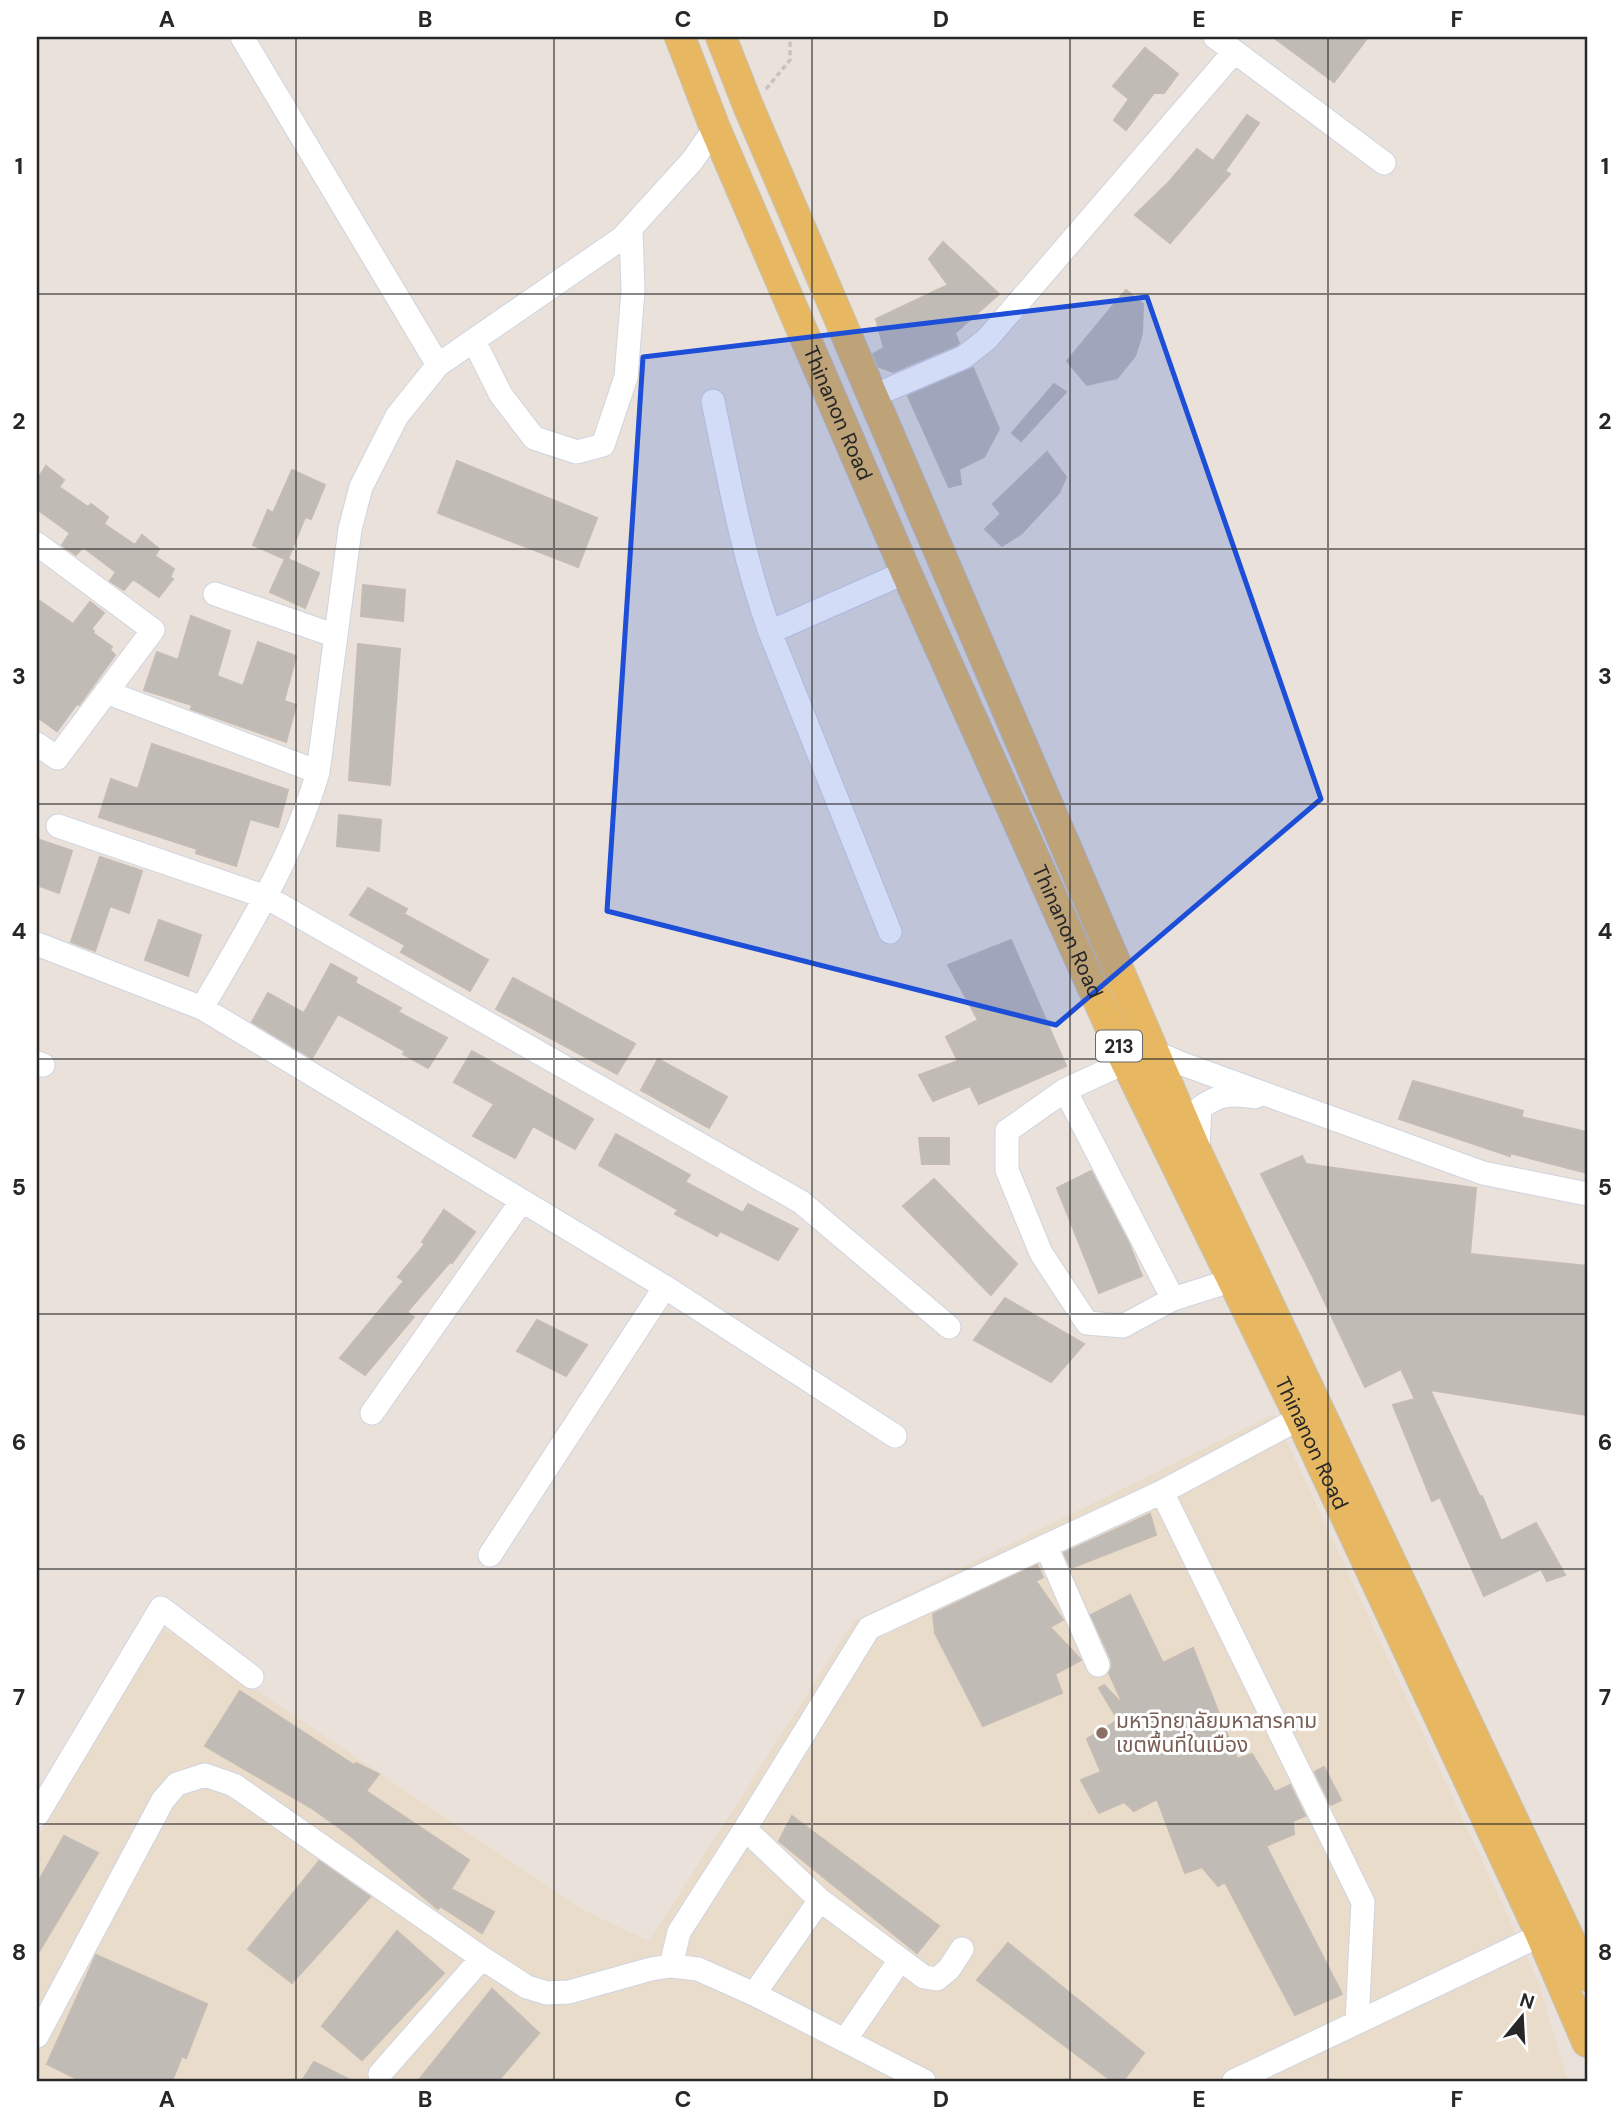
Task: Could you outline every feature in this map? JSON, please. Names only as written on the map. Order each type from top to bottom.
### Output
[{"type":"main road","name":"Thinanon Road","points":[[680,37],[715,128],[906,572],[1139,1056],[1198,1155],[1552,1929],[1587,2042]]},
{"type":"main road","name":"Thinanon Road","points":[[721,37],[873,396],[1139,1056],[1233,1280],[1552,1929],[1587,1976]]},
{"type":"street","points":[[242,37],[438,365]]},
{"type":"street","points":[[1215,37],[1384,163]]},
{"type":"street","points":[[873,396],[964,357],[987,339],[1234,52]]},
{"type":"street","points":[[202,1007],[266,897],[307,811],[318,772],[350,528],[361,487],[397,416],[438,365],[622,238],[692,161],[715,128]]},
{"type":"street","points":[[474,341],[501,395],[534,438],[577,452],[603,445],[626,377],[634,291],[631,229]]},
{"type":"street","points":[[713,401],[732,498],[756,592],[890,932]]},
{"type":"street","points":[[37,544],[153,630],[57,758],[37,744]]},
{"type":"street","points":[[770,632],[906,572]]},
{"type":"street","points":[[215,594],[336,636]]},
{"type":"street","points":[[106,692],[318,772]]},
{"type":"street","points":[[58,826],[266,897],[801,1202],[949,1327]]},
{"type":"street","points":[[37,944],[202,1007],[665,1287],[895,1436]]},
{"type":"street","points":[[1233,1280],[1173,1299],[1123,1326],[1087,1323],[1041,1253],[1007,1170],[1007,1130],[1065,1090],[1139,1056],[1180,1063],[1483,1173],[1587,1194]]},
{"type":"street","points":[[1065,1090],[1173,1299]]},
{"type":"street","points":[[1198,1155],[1200,1108],[1215,1097],[1241,1095],[1289,1103]]},
{"type":"street","points":[[372,1413],[521,1202]]},
{"type":"street","points":[[490,1555],[665,1287]]},
{"type":"street","points":[[671,1966],[679,1932],[869,1628],[1162,1492],[1300,1418]]},
{"type":"street","points":[[1162,1492],[1363,1902],[1357,2022]]},
{"type":"street","points":[[1046,1546],[1098,1665]]},
{"type":"street","points":[[37,1815],[161,1608],[252,1677]]},
{"type":"street","points":[[37,2036],[163,1800],[177,1784],[205,1775],[234,1785],[527,1987],[547,1993],[569,1992],[650,1969],[671,1966],[698,1969],[754,1994],[924,2081]]},
{"type":"street","points":[[745,1829],[820,1900],[924,1976],[937,1979],[949,1969],[962,1949]]},
{"type":"street","points":[[754,1994],[820,1900]]},
{"type":"street","points":[[1234,2081],[1552,1929]]},
{"type":"street","points":[[380,2074],[482,1958]]},
{"type":"street","points":[[845,2040],[900,1960]]},
{"type":"path","points":[[749,108],[790,60],[790,37]]},
{"type":"highlighted area","points":[[1147,297],[1321,799],[1056,1025],[607,911],[643,357]]},
{"type":"shaded area","name":"มหาวิทยาลัยมหาสารคาม เขตพื้นที่ในเมือง","points":[[1274,1414],[1538,1981],[1568,2081],[37,2081],[37,1839],[162,1627],[583,1910],[649,1941],[854,1621]]},
{"type":"building","points":[[1273,37],[1368,37],[1334,82]]},
{"type":"building","points":[[1145,48],[1178,74],[1164,93],[1154,93],[1126,130],[1114,120],[1129,99],[1113,86]]},
{"type":"building","points":[[1247,115],[1259,123],[1225,171],[1230,174],[1170,243],[1135,215],[1169,182],[1197,149],[1213,161]]},
{"type":"building","points":[[943,242],[999,294],[955,333],[959,343],[957,345],[893,372],[879,367],[873,354],[884,348],[876,319],[948,285],[929,259]]},
{"type":"building","points":[[1126,290],[1143,304],[1142,334],[1135,356],[1117,378],[1087,385],[1067,361]]},
{"type":"building","points":[[973,368],[999,429],[984,457],[959,469],[961,484],[949,487],[908,396]]},
{"type":"building","points":[[1054,384],[1066,392],[1021,441],[1012,433]]},
{"type":"building","points":[[1047,452],[1066,477],[1059,493],[1021,534],[1002,546],[985,529],[1001,514],[993,504]]},
{"type":"building","points":[[457,461],[597,518],[578,567],[438,513]]},
{"type":"building","points":[[46,466],[64,480],[59,487],[88,507],[91,504],[108,517],[104,524],[135,545],[142,535],[159,549],[155,556],[174,569],[170,577],[173,579],[159,597],[133,579],[124,590],[110,581],[116,572],[83,547],[76,555],[62,545],[70,533],[37,509],[37,480]]},
{"type":"building","points":[[292,470],[325,485],[311,519],[305,517],[288,559],[319,573],[305,608],[270,592],[285,559],[253,545],[268,510],[273,513]]},
{"type":"building","points":[[363,585],[405,590],[403,621],[361,616]]},
{"type":"building","points":[[37,599],[73,624],[90,602],[104,613],[91,629],[112,647],[110,650],[115,655],[57,731],[37,717]]},
{"type":"building","points":[[191,616],[230,631],[217,676],[243,686],[258,642],[296,656],[284,701],[296,705],[286,742],[191,709],[192,705],[144,690],[157,652],[178,660]]},
{"type":"building","points":[[358,644],[400,649],[390,785],[349,780]]},
{"type":"building","points":[[152,744],[288,790],[278,827],[250,819],[236,866],[196,853],[197,849],[99,817],[111,779],[138,789]]},
{"type":"building","points":[[339,815],[381,820],[379,851],[337,846]]},
{"type":"building","points":[[37,839],[72,851],[59,893],[37,885]]},
{"type":"building","points":[[100,857],[142,871],[129,913],[110,906],[95,951],[71,942]]},
{"type":"building","points":[[368,888],[407,909],[404,914],[488,960],[470,991],[401,952],[405,945],[350,915]]},
{"type":"building","points":[[159,920],[201,935],[188,976],[145,960]]},
{"type":"building","points":[[1011,940],[1066,1066],[979,1104],[970,1086],[933,1101],[919,1075],[958,1061],[946,1037],[978,1020],[948,965]]},
{"type":"building","points":[[331,964],[357,978],[355,983],[401,1008],[398,1012],[447,1038],[428,1068],[403,1054],[405,1051],[338,1014],[312,1058],[252,1022],[268,993],[304,1013]]},
{"type":"building","points":[[513,978],[635,1044],[617,1074],[496,1009]]},
{"type":"building","points":[[472,1051],[593,1119],[575,1149],[533,1126],[515,1158],[473,1136],[494,1104],[454,1082]]},
{"type":"building","points":[[658,1059],[727,1097],[709,1128],[641,1090]]},
{"type":"building","points":[[1413,1081],[1523,1111],[1521,1117],[1587,1132],[1587,1173],[1510,1153],[1510,1156],[1399,1119]]},
{"type":"building","points":[[616,1134],[690,1175],[685,1182],[743,1213],[748,1204],[798,1229],[778,1260],[720,1231],[717,1236],[675,1214],[678,1210],[599,1165]]},
{"type":"building","points":[[919,1138],[949,1138],[949,1164],[922,1164]]},
{"type":"building","points":[[1302,1156],[1306,1164],[1476,1188],[1470,1254],[1587,1266],[1587,1415],[1430,1390],[1501,1541],[1536,1523],[1565,1575],[1547,1581],[1541,1569],[1484,1596],[1440,1497],[1432,1501],[1393,1405],[1415,1399],[1401,1369],[1365,1387],[1261,1174]]},
{"type":"building","points":[[1091,1171],[1129,1244],[1142,1276],[1099,1293],[1057,1188]]},
{"type":"building","points":[[934,1179],[1017,1264],[991,1295],[903,1206]]},
{"type":"building","points":[[444,1210],[475,1232],[452,1263],[450,1262],[407,1312],[414,1317],[365,1375],[340,1358],[404,1281],[398,1277],[425,1244],[422,1242]]},
{"type":"building","points":[[1005,1298],[1084,1344],[1051,1382],[974,1340]]},
{"type":"building","points":[[537,1320],[587,1345],[566,1376],[517,1351]]},
{"type":"building","points":[[1150,1514],[1156,1535],[1071,1568],[1064,1553]]},
{"type":"building","points":[[1037,1565],[1043,1577],[1036,1581],[1063,1620],[1050,1627],[1081,1660],[1055,1674],[1062,1693],[983,1726],[935,1633],[933,1614]]},
{"type":"building","points":[[1130,1595],[1163,1663],[1193,1648],[1237,1759],[1252,1754],[1275,1792],[1290,1785],[1305,1816],[1293,1821],[1294,1834],[1266,1846],[1342,1994],[1295,2015],[1225,1882],[1218,1886],[1202,1867],[1185,1873],[1157,1799],[1134,1811],[1124,1802],[1099,1813],[1081,1780],[1101,1772],[1087,1739],[1118,1720],[1099,1688],[1104,1685],[1124,1706],[1109,1673],[1112,1667],[1111,1659],[1091,1615]]},
{"type":"building","points":[[240,1691],[354,1765],[356,1763],[379,1774],[366,1791],[469,1860],[451,1889],[494,1912],[482,1933],[440,1906],[438,1909],[352,1837],[313,1809],[205,1746]]},
{"type":"building","points":[[1324,1767],[1341,1800],[1331,1805],[1315,1772]]},
{"type":"building","points":[[792,1816],[939,1926],[917,1953],[779,1841]]},
{"type":"building","points":[[64,1836],[98,1853],[37,1955],[37,1884]]},
{"type":"building","points":[[319,1861],[370,1897],[292,1983],[248,1949]]},
{"type":"building","points":[[397,1931],[444,1973],[362,2060],[322,2026]]},
{"type":"building","points":[[1008,1943],[1144,2053],[1123,2081],[1112,2081],[977,1980]]},
{"type":"building","points":[[96,1955],[207,2004],[186,2058],[182,2056],[172,2081],[81,2081],[47,2064]]},
{"type":"building","points":[[492,1989],[539,2033],[498,2081],[418,2081]]},
{"type":"building","points":[[314,2062],[352,2081],[302,2081]]},
{"type":"place","name":"มหาวิทยาลัยมหาสารคาม เขตพื้นที่ในเมือง","points":[[1102,1733]]}]
